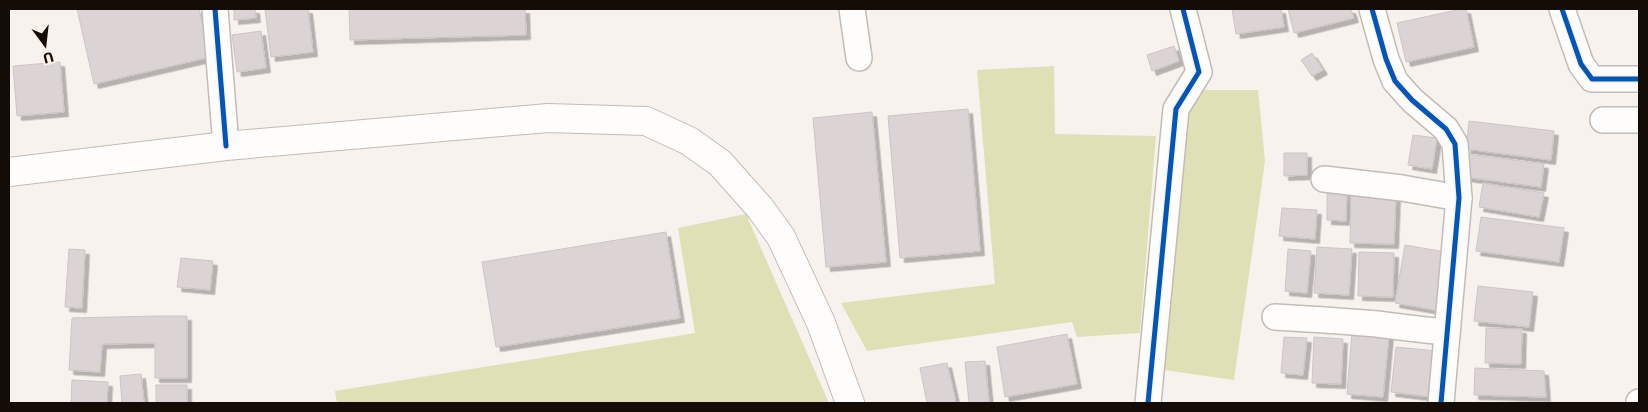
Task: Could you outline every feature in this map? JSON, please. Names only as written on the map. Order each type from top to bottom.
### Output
[{"type":"main road","points":[[9,172],[226,146],[548,118],[646,121],[689,141],[720,163],[760,208],[776,230],[821,323],[850,403]]},
{"type":"street","points":[[215,9],[226,146]]},
{"type":"street","points":[[852,9],[859,58]]},
{"type":"street","points":[[1148,403],[1176,109],[1199,72],[1183,9]]},
{"type":"street","points":[[1372,9],[1386,59],[1395,80],[1412,100],[1446,129],[1455,144],[1459,198],[1441,403]]},
{"type":"street","points":[[1562,9],[1581,64],[1592,79],[1639,79]]},
{"type":"street","points":[[1603,120],[1639,120]]},
{"type":"street","points":[[1324,179],[1402,188],[1459,198]]},
{"type":"street","points":[[1276,317],[1332,320],[1447,332]]},
{"type":"green space","points":[[1054,66],[1055,134],[1156,136],[1140,333],[1077,337],[1072,322],[867,351],[841,303],[995,284],[977,70]]},
{"type":"green space","points":[[1202,90],[1258,90],[1265,161],[1234,380],[1157,369],[1176,121]]},
{"type":"green space","points":[[746,214],[829,403],[337,403],[335,391],[695,333],[678,228]]},
{"type":"building","points":[[77,9],[199,9],[210,57],[94,84]]},
{"type":"building","points":[[234,9],[255,9],[256,18],[234,20]]},
{"type":"building","points":[[265,9],[308,9],[313,52],[271,57]]},
{"type":"building","points":[[349,9],[525,9],[526,35],[350,40]]},
{"type":"building","points":[[1232,9],[1281,9],[1284,27],[1236,34]]},
{"type":"building","points":[[1288,9],[1351,9],[1354,18],[1294,33]]},
{"type":"building","points":[[1466,9],[1474,47],[1406,62],[1397,23]]},
{"type":"building","points":[[261,31],[266,68],[237,72],[232,35]]},
{"type":"building","points":[[1174,46],[1179,61],[1152,71],[1147,55]]},
{"type":"building","points":[[1312,53],[1323,70],[1312,76],[1301,60]]},
{"type":"building","points":[[60,62],[64,112],[17,116],[13,66]]},
{"type":"building","points":[[968,109],[980,251],[900,258],[888,116]]},
{"type":"building","points":[[872,112],[886,262],[826,267],[813,118]]},
{"type":"building","points":[[1469,121],[1554,131],[1551,160],[1466,149]]},
{"type":"building","points":[[1413,135],[1437,138],[1432,169],[1408,165]]},
{"type":"building","points":[[1284,153],[1307,153],[1307,175],[1284,176]]},
{"type":"building","points":[[1467,154],[1544,164],[1541,187],[1464,177]]},
{"type":"building","points":[[1483,183],[1544,193],[1539,217],[1479,207]]},
{"type":"building","points":[[1327,188],[1347,188],[1346,221],[1327,220]]},
{"type":"building","points":[[1351,194],[1396,195],[1394,244],[1350,243]]},
{"type":"building","points":[[1282,208],[1317,210],[1315,239],[1279,236]]},
{"type":"building","points":[[1481,217],[1564,228],[1559,262],[1476,251]]},
{"type":"building","points":[[666,232],[680,318],[496,347],[482,262]]},
{"type":"building","points":[[1405,245],[1451,253],[1441,311],[1395,303]]},
{"type":"building","points":[[1317,247],[1352,249],[1349,295],[1314,293]]},
{"type":"building","points":[[69,249],[85,250],[82,308],[65,307]]},
{"type":"building","points":[[1288,249],[1311,251],[1307,293],[1285,291]]},
{"type":"building","points":[[1359,252],[1394,253],[1393,297],[1358,296]]},
{"type":"building","points":[[181,258],[213,261],[210,290],[177,287]]},
{"type":"building","points":[[1478,286],[1533,292],[1529,327],[1474,321]]},
{"type":"building","points":[[187,316],[187,378],[155,378],[155,343],[102,344],[100,372],[69,370],[72,318]]},
{"type":"building","points":[[1486,328],[1522,329],[1521,364],[1485,363]]},
{"type":"building","points":[[1352,331],[1389,334],[1383,397],[1347,394]]},
{"type":"building","points":[[1067,334],[1077,384],[1005,397],[997,347]]},
{"type":"building","points":[[1284,337],[1307,338],[1303,375],[1281,373]]},
{"type":"building","points":[[1314,337],[1343,339],[1341,384],[1312,383]]},
{"type":"building","points":[[1396,347],[1437,351],[1432,397],[1391,392]]},
{"type":"building","points":[[985,361],[989,402],[969,403],[965,362]]},
{"type":"building","points":[[947,363],[956,403],[927,403],[920,368]]},
{"type":"building","points":[[1475,368],[1544,371],[1546,397],[1474,395]]},
{"type":"building","points":[[141,374],[144,403],[122,403],[120,376]]},
{"type":"building","points":[[72,380],[108,382],[107,403],[71,403]]},
{"type":"building","points":[[156,385],[187,385],[187,403],[156,403]]},
{"type":"cycle path","points":[[215,9],[226,146]]},
{"type":"cycle path","points":[[1148,403],[1176,109],[1199,72],[1183,9]]},
{"type":"cycle path","points":[[1372,9],[1386,59],[1395,81],[1412,100],[1446,129],[1455,144],[1459,198],[1441,403]]},
{"type":"cycle path","points":[[1562,9],[1581,64],[1592,79],[1639,79]]}]
